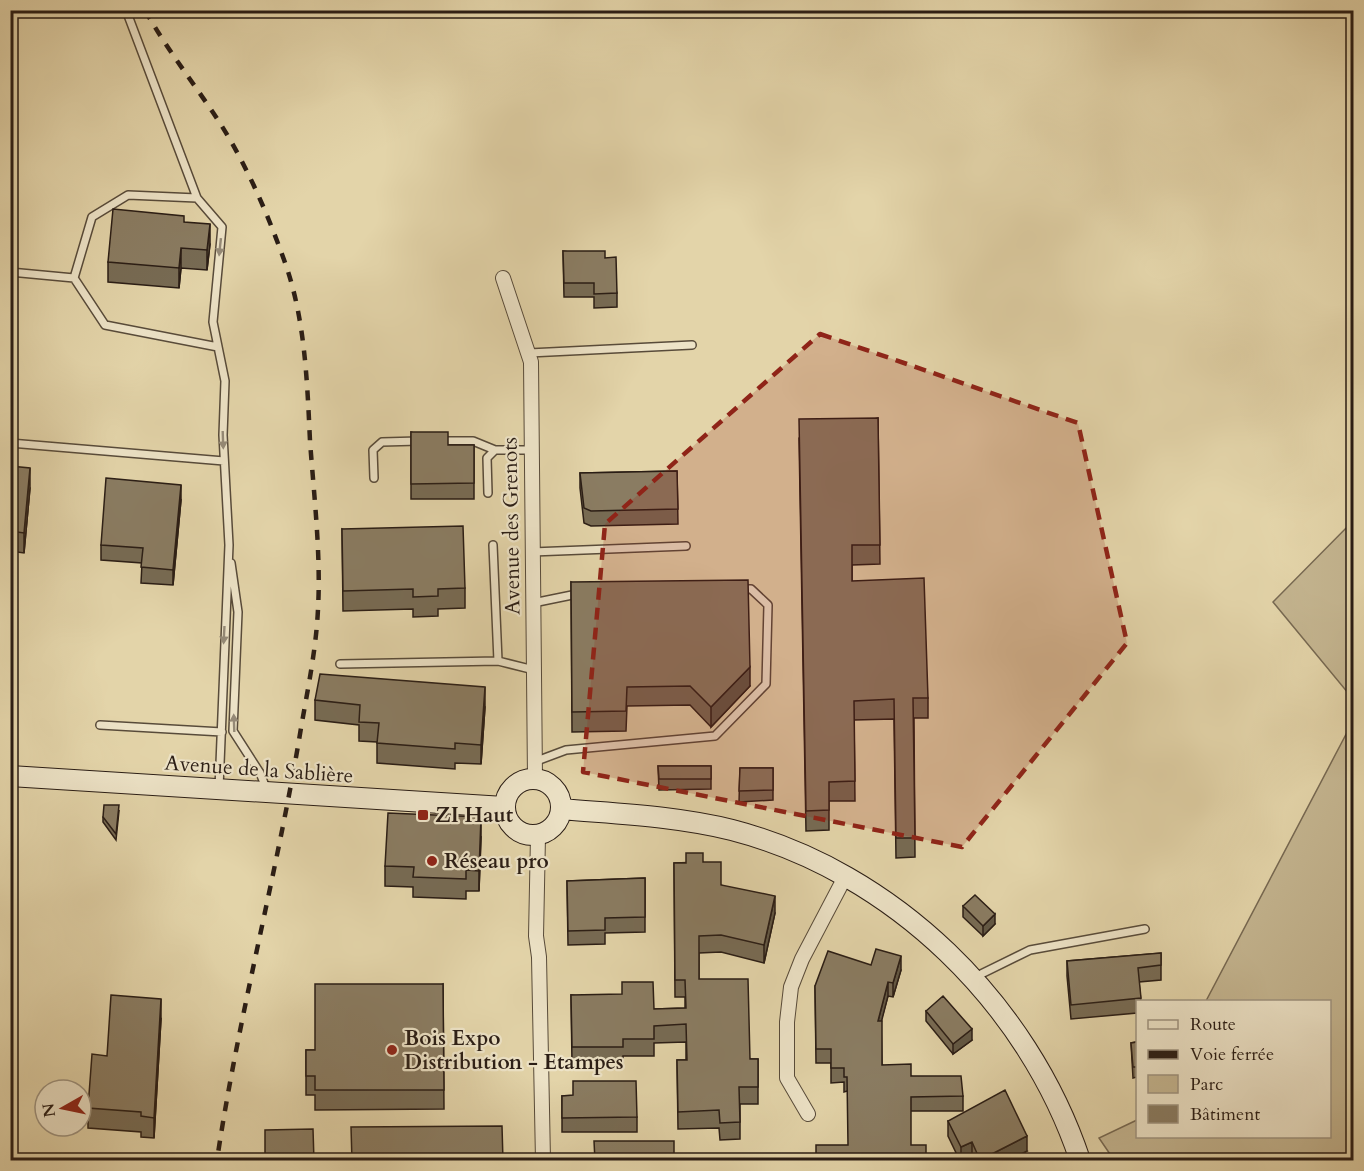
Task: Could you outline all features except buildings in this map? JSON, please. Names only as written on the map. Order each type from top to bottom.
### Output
[{"type":"main road","points":[[534,770],[551,786],[560,799],[561,809],[556,824],[548,832],[537,836],[520,834],[512,827],[504,807],[506,797],[514,786],[534,770]]},
{"type":"main road","name":"Avenue de la Sablière","points":[[10,776],[268,794],[504,807]]},
{"type":"main road","points":[[561,809],[671,818],[733,830],[794,852],[845,877],[888,902],[934,939],[973,978],[1022,1039],[1048,1083],[1080,1161]]},
{"type":"street","name":"Avenue des Grenots","points":[[503,278],[529,353],[534,770]]},
{"type":"street","points":[[537,836],[536,936],[539,957],[543,1161]]},
{"type":"street","points":[[808,1114],[788,1078],[787,1022],[791,987],[802,959],[845,877]]},
{"type":"lane","points":[[126,10],[197,198],[222,227],[213,322],[225,381],[224,461],[229,545],[238,612],[233,731],[260,773],[268,794]]},
{"type":"lane","points":[[197,198],[128,195],[92,217],[74,278],[105,325],[218,347]]},
{"type":"lane","points":[[10,272],[74,278]]},
{"type":"lane","points":[[529,353],[692,345]]},
{"type":"lane","points":[[374,478],[373,450],[382,442],[473,441],[495,450],[531,450]]},
{"type":"lane","points":[[10,443],[224,461]]},
{"type":"lane","points":[[488,493],[487,458],[495,450]]},
{"type":"lane","points":[[219,790],[229,545]]},
{"type":"lane","points":[[493,545],[498,661]]},
{"type":"lane","points":[[532,552],[686,546]]},
{"type":"lane","points":[[534,770],[566,750],[715,736],[766,684],[768,605],[751,589],[729,590]]},
{"type":"lane","points":[[533,603],[582,594]]},
{"type":"lane","points":[[340,664],[498,661],[534,670]]},
{"type":"lane","points":[[100,725],[222,732]]},
{"type":"lane","points":[[973,978],[1030,950],[1145,929]]},
{"type":"highlighted area","points":[[820,334],[1078,423],[1127,643],[962,847],[583,772],[605,524]]},
{"type":"green space","points":[[1353,521],[1353,699],[1273,602]]},
{"type":"green space","points":[[1353,721],[1353,1160],[1114,1160],[1099,1138],[1136,1120],[1136,1138],[1331,1138],[1331,1000],[1207,1000]]},
{"type":"railway","points":[[145,10],[233,145],[261,200],[283,257],[296,302],[304,348],[317,525],[319,588],[313,658],[289,793],[235,1055],[217,1160]]},
{"type":"place","name":"ZI Haut","points":[[423,815]]},
{"type":"place","name":"Réseau pro","points":[[432,861]]},
{"type":"place","name":"Bois Expo Distribution - Etampes","points":[[392,1050]]}]
